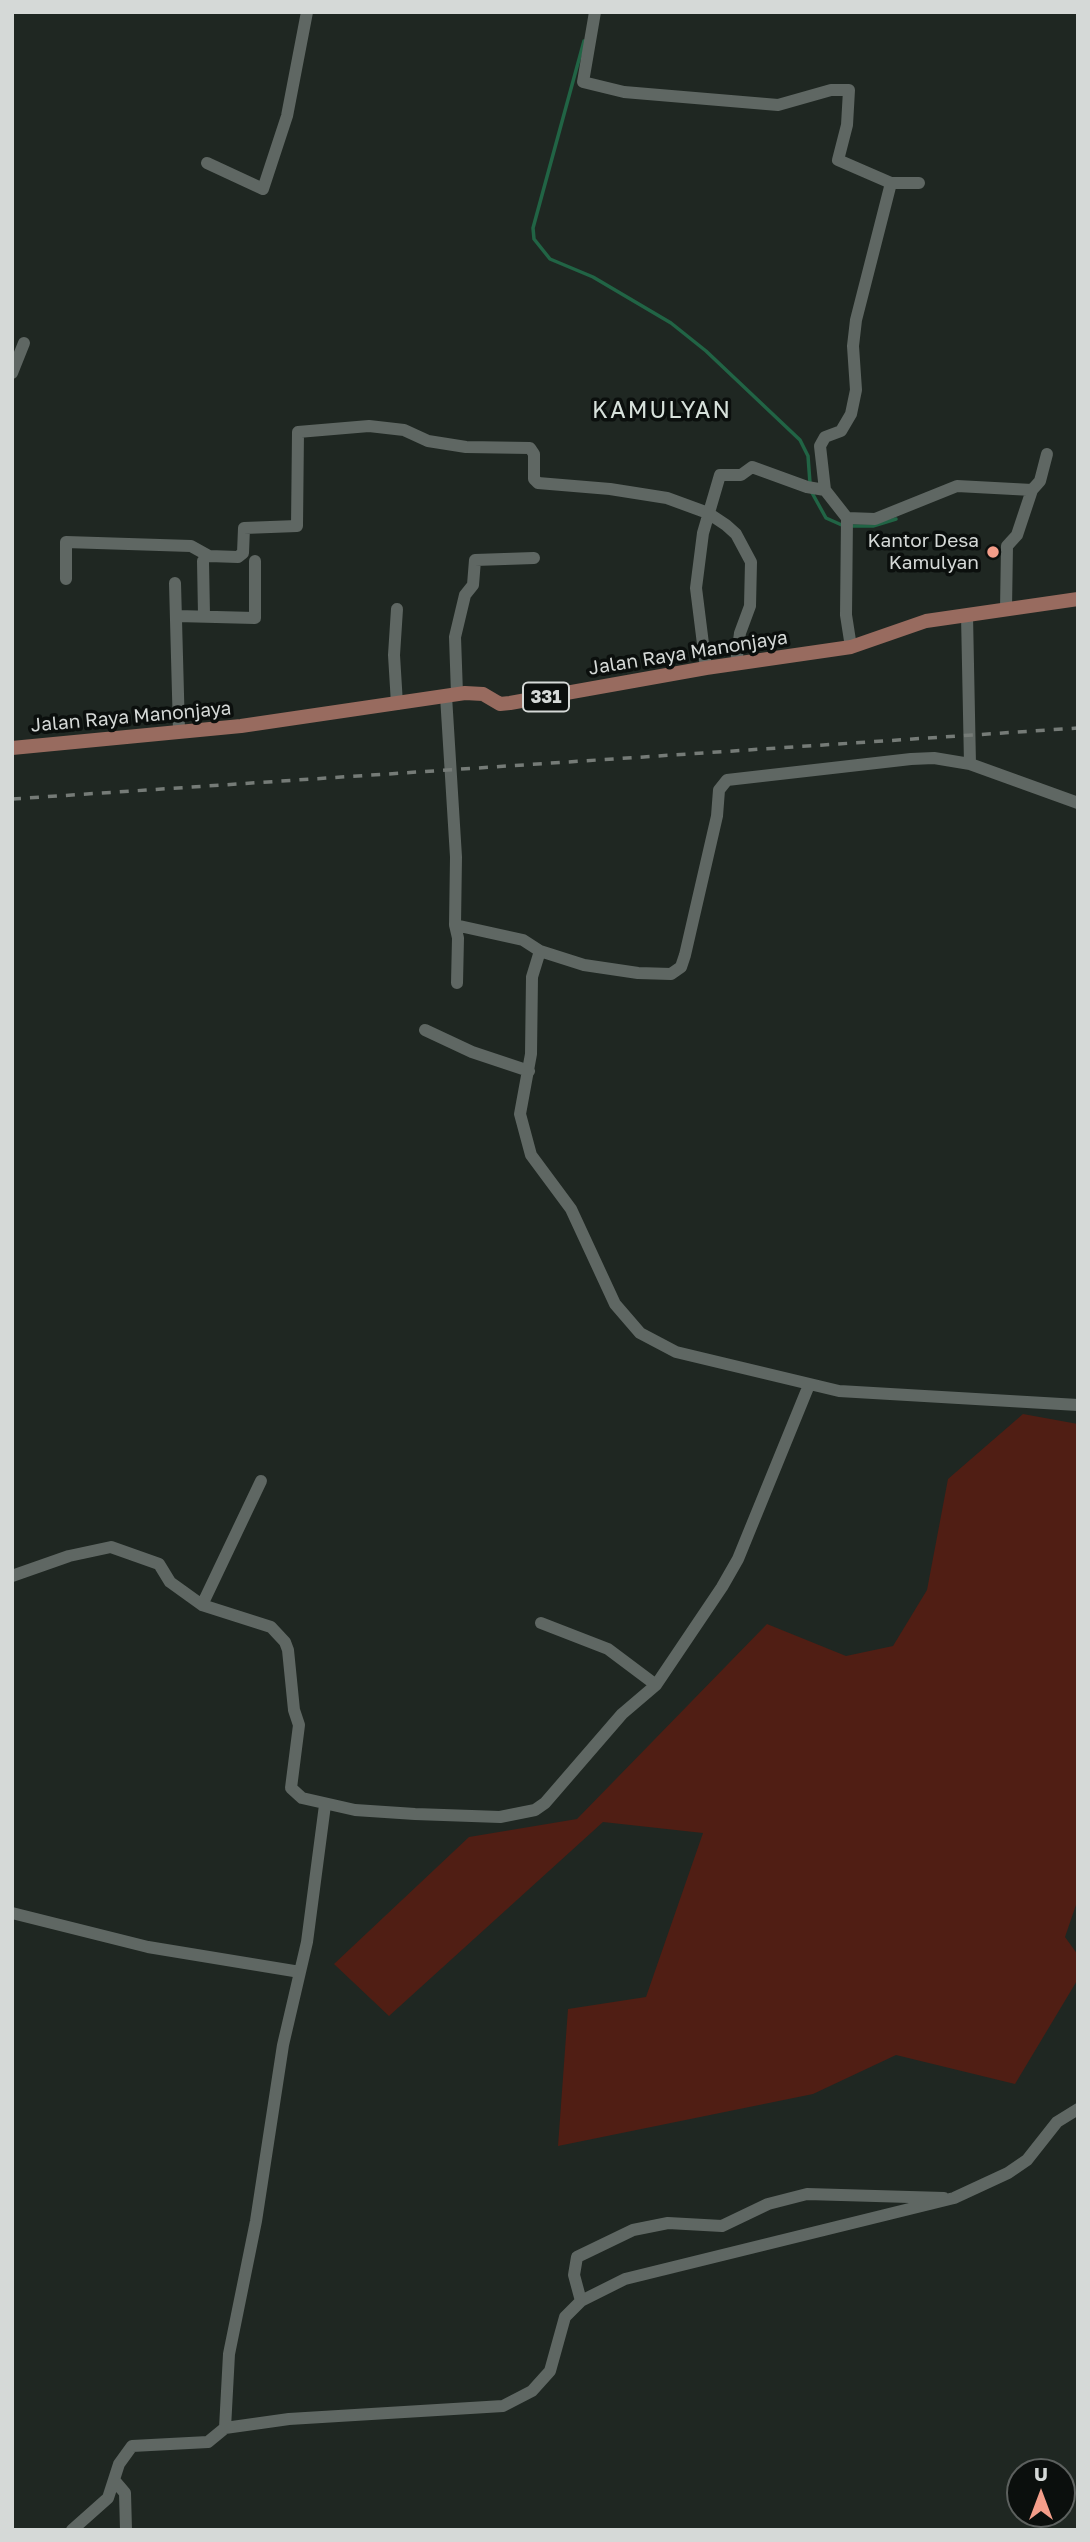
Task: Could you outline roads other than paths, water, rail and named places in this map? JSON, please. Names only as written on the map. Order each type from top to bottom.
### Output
[{"type":"main road","name":"Jalan Raya Manonjaya","points":[[12,748],[241,726],[452,695],[483,694],[504,704],[706,668],[851,647],[926,621],[1078,599]]},
{"type":"street","points":[[207,163],[264,190],[287,116],[307,12]]},
{"type":"street","points":[[595,12],[583,82],[624,92],[778,105],[831,90],[849,90],[847,125],[838,160],[891,183],[919,183]]},
{"type":"street","points":[[815,488],[821,442],[825,437],[841,431],[851,414],[856,390],[853,345],[856,320],[891,183]]},
{"type":"street","points":[[12,373],[24,343]]},
{"type":"street","points":[[66,579],[66,542],[191,546],[209,556],[238,558],[243,553],[244,528],[297,526],[298,432],[369,426],[412,432],[428,441],[466,447],[528,448],[534,454],[533,477],[538,483],[610,489],[667,498],[708,513],[736,534],[751,559],[750,603],[740,634],[736,664]]},
{"type":"street","points":[[1006,609],[1007,546],[1017,535],[1032,490],[1040,481],[1047,454]]},
{"type":"street","points":[[706,668],[695,588],[708,513],[722,474],[741,475],[752,467],[815,488],[847,518],[875,519],[957,486],[1032,490]]},
{"type":"street","points":[[847,518],[846,614],[851,647]]},
{"type":"street","points":[[457,983],[457,857],[452,695],[455,637],[465,595],[473,585],[475,560],[534,558]]},
{"type":"street","points":[[203,561],[205,619],[255,618],[255,561]]},
{"type":"street","points":[[175,583],[179,731]]},
{"type":"street","points":[[397,609],[394,655],[397,704]]},
{"type":"street","points":[[177,616],[204,614]]},
{"type":"street","points":[[967,615],[970,764]]},
{"type":"street","points":[[455,925],[523,940],[540,951],[584,965],[638,973],[677,972],[688,945],[692,915],[712,842],[719,790],[727,780],[934,758],[970,764],[1078,803]]},
{"type":"street","points":[[540,951],[532,977],[529,1071],[520,1114],[531,1155],[571,1209],[606,1287],[624,1317],[640,1333],[676,1352],[809,1385],[853,1393],[1078,1405]]},
{"type":"street","points":[[425,1030],[472,1052],[529,1071]]},
{"type":"street","points":[[12,1576],[69,1556],[111,1547],[159,1564],[170,1582],[202,1605],[265,1623],[285,1642],[294,1710],[299,1725],[291,1788],[302,1798],[355,1810],[500,1818],[535,1810],[545,1803],[622,1714],[656,1685],[734,1566],[809,1385]]},
{"type":"street","points":[[202,1605],[261,1481]]},
{"type":"street","points":[[541,1623],[608,1649],[656,1685]]},
{"type":"street","points":[[225,2428],[229,2354],[237,2302],[256,2221],[283,2045],[300,1972],[324,1805]]},
{"type":"street","points":[[12,1913],[148,1947],[300,1972]]},
{"type":"street","points":[[72,2530],[108,2498],[119,2464],[132,2446],[208,2441],[225,2428],[289,2419],[503,2406],[532,2392],[550,2371],[565,2317],[581,2301],[625,2279],[954,2198],[1008,2173],[1027,2160],[1057,2122],[1078,2109]]},
{"type":"street","points":[[581,2301],[574,2275],[579,2255],[651,2224],[722,2226],[768,2204],[807,2194],[954,2198]]},
{"type":"street","points":[[114,2480],[125,2493],[126,2530]]},
{"type":"waterway","points":[[584,41],[533,228],[534,239],[550,259],[593,277],[671,323],[706,351],[800,440],[808,456],[810,483]]},
{"type":"waterway","points":[[811,491],[826,518],[844,526],[873,526],[896,519]]},
{"type":"railway","points":[[12,799],[1078,728]]},
{"type":"place","name":"Kantor Desa Kamulyan","points":[[993,552]]},
{"type":"district","name":"KAMULYAN","points":[[662,411]]}]
